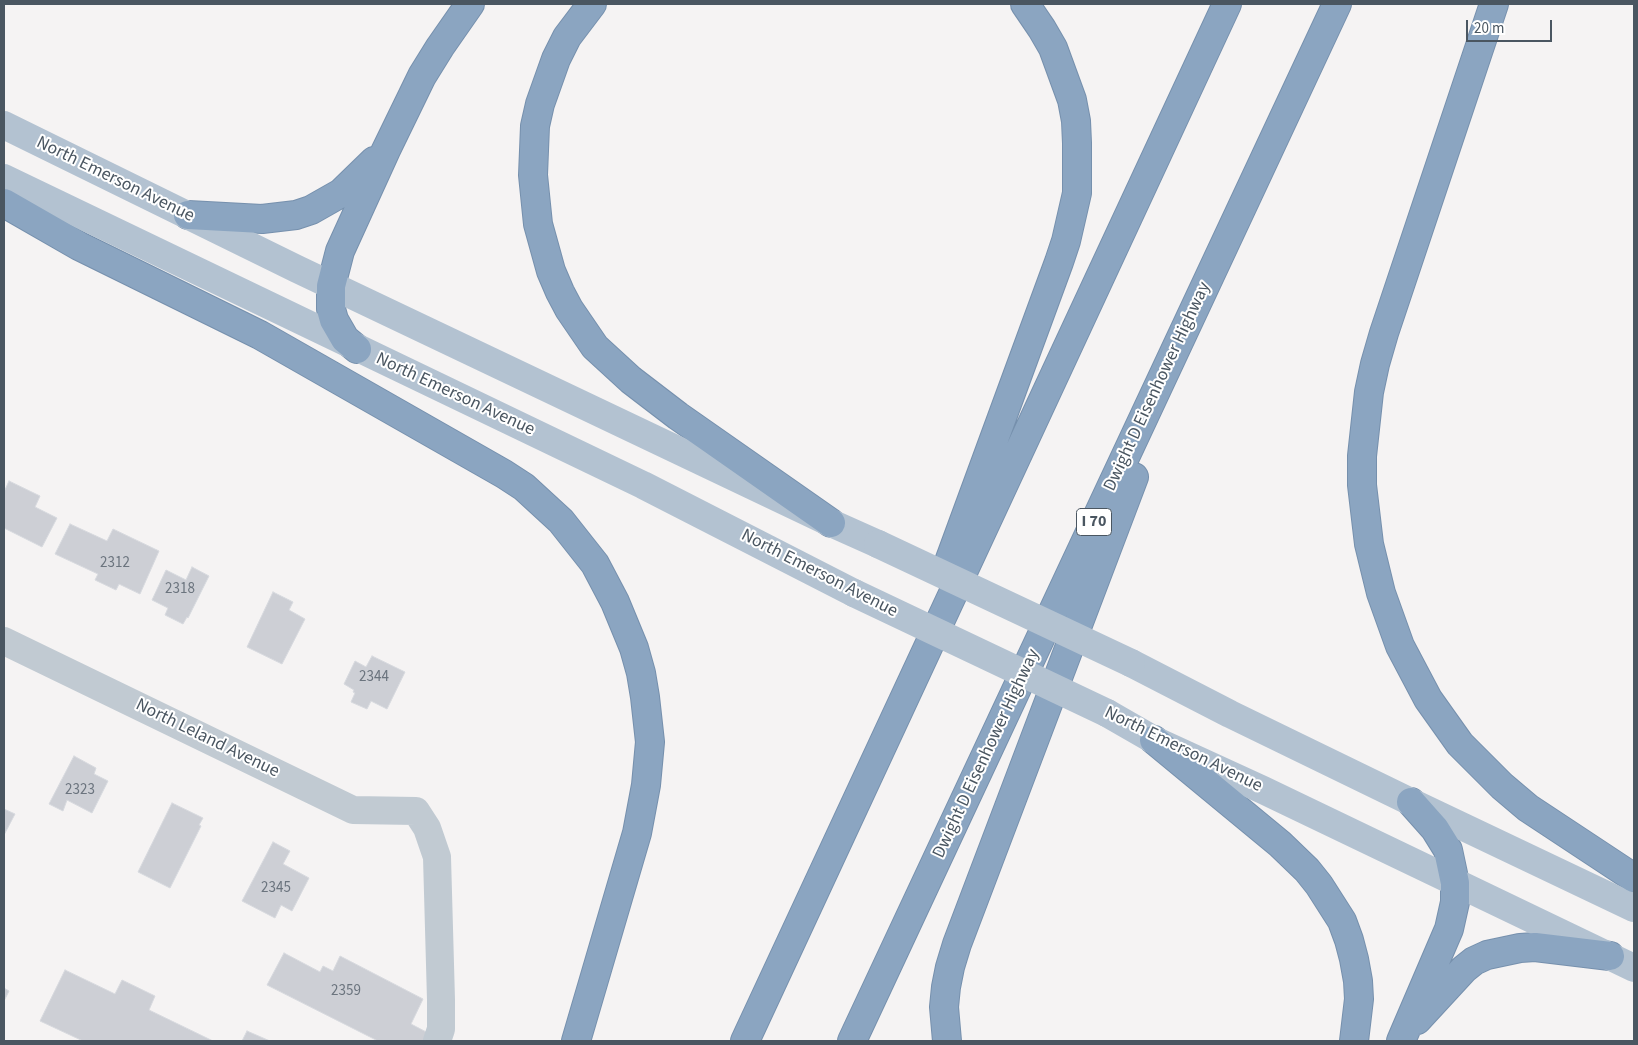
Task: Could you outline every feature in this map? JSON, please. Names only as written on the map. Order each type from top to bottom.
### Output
[{"type":"highway","points":[[357,349],[345,339],[334,320],[331,309],[332,286],[340,251],[422,76],[470,4]]},
{"type":"highway","points":[[592,4],[567,37],[556,59],[540,104],[535,126],[532,176],[538,224],[551,271],[560,292],[569,309],[595,347],[631,380],[678,416],[831,523]]},
{"type":"highway","points":[[884,744],[1059,262],[1077,193],[1078,143],[1072,100],[1052,48],[1025,4]]},
{"type":"highway","points":[[745,1041],[1227,4]]},
{"type":"highway","name":"Dwight D Eisenhower Highway","points":[[852,1041],[1337,4]]},
{"type":"highway","points":[[1494,4],[1375,364],[1369,392],[1362,456],[1362,485],[1369,544],[1381,593],[1400,646],[1428,699],[1460,744],[1502,786],[1528,808],[1634,878]]},
{"type":"highway","points":[[188,215],[262,219],[296,215],[312,210],[341,194],[386,150]]},
{"type":"highway","points":[[4,203],[79,246],[260,335],[504,474],[524,487],[561,521],[594,564],[615,602],[634,648],[641,673],[649,720],[649,749],[646,785],[637,833],[576,1041]]},
{"type":"highway","points":[[947,1041],[944,1008],[946,987],[957,944],[1211,273]]},
{"type":"highway","points":[[1154,740],[1280,844],[1307,870],[1319,885],[1342,921],[1350,940],[1358,981],[1359,999],[1354,1041]]},
{"type":"highway","points":[[1403,1038],[1448,929],[1455,902],[1455,883],[1448,850],[1435,830],[1411,802]]},
{"type":"highway","points":[[1403,1038],[1464,969],[1488,954],[1535,947],[1610,956]]},
{"type":"main road","name":"North Emerson Avenue","points":[[4,125],[332,286],[1131,663],[1230,714],[1634,908]]},
{"type":"main road","name":"North Emerson Avenue","points":[[4,178],[643,485],[854,593],[1107,713],[1154,740],[1263,790],[1634,968]]},
{"type":"street","name":"North Leland Avenue","points":[[4,641],[353,810],[416,811],[430,833],[437,857],[441,1000],[441,1029],[437,1041]]},
{"type":"building","points":[[9,481],[40,496],[35,507],[57,518],[42,547],[4,528],[4,492]]},
{"type":"building","points":[[70,524],[107,541],[113,529],[159,551],[140,594],[119,584],[116,590],[95,580],[98,574],[55,554]]},
{"type":"building","points":[[192,567],[209,576],[188,618],[183,624],[165,615],[168,608],[152,600],[166,570],[186,580]]},
{"type":"building","points":[[273,592],[293,602],[289,610],[305,619],[282,664],[247,647]]},
{"type":"building","points":[[372,656],[405,672],[387,709],[371,701],[367,709],[351,702],[355,693],[353,692],[354,690],[344,684],[355,661],[366,667]]},
{"type":"building","points":[[74,756],[96,768],[94,774],[108,781],[92,813],[67,800],[63,811],[49,804]]},
{"type":"building","points":[[172,803],[203,818],[199,825],[201,826],[170,888],[138,872]]},
{"type":"building","points":[[4,809],[15,814],[4,835]]},
{"type":"building","points":[[273,842],[290,851],[283,864],[309,878],[292,911],[281,905],[275,918],[242,901]]},
{"type":"building","points":[[284,953],[320,972],[323,966],[333,971],[340,956],[423,999],[411,1024],[432,1035],[428,1041],[378,1041],[267,985]]},
{"type":"building","points":[[65,970],[115,994],[122,980],[155,996],[149,1010],[213,1041],[83,1041],[40,1021]]},
{"type":"building","points":[[4,988],[9,991],[4,1001]]},
{"type":"building","points":[[247,1031],[270,1041],[242,1041]]}]
